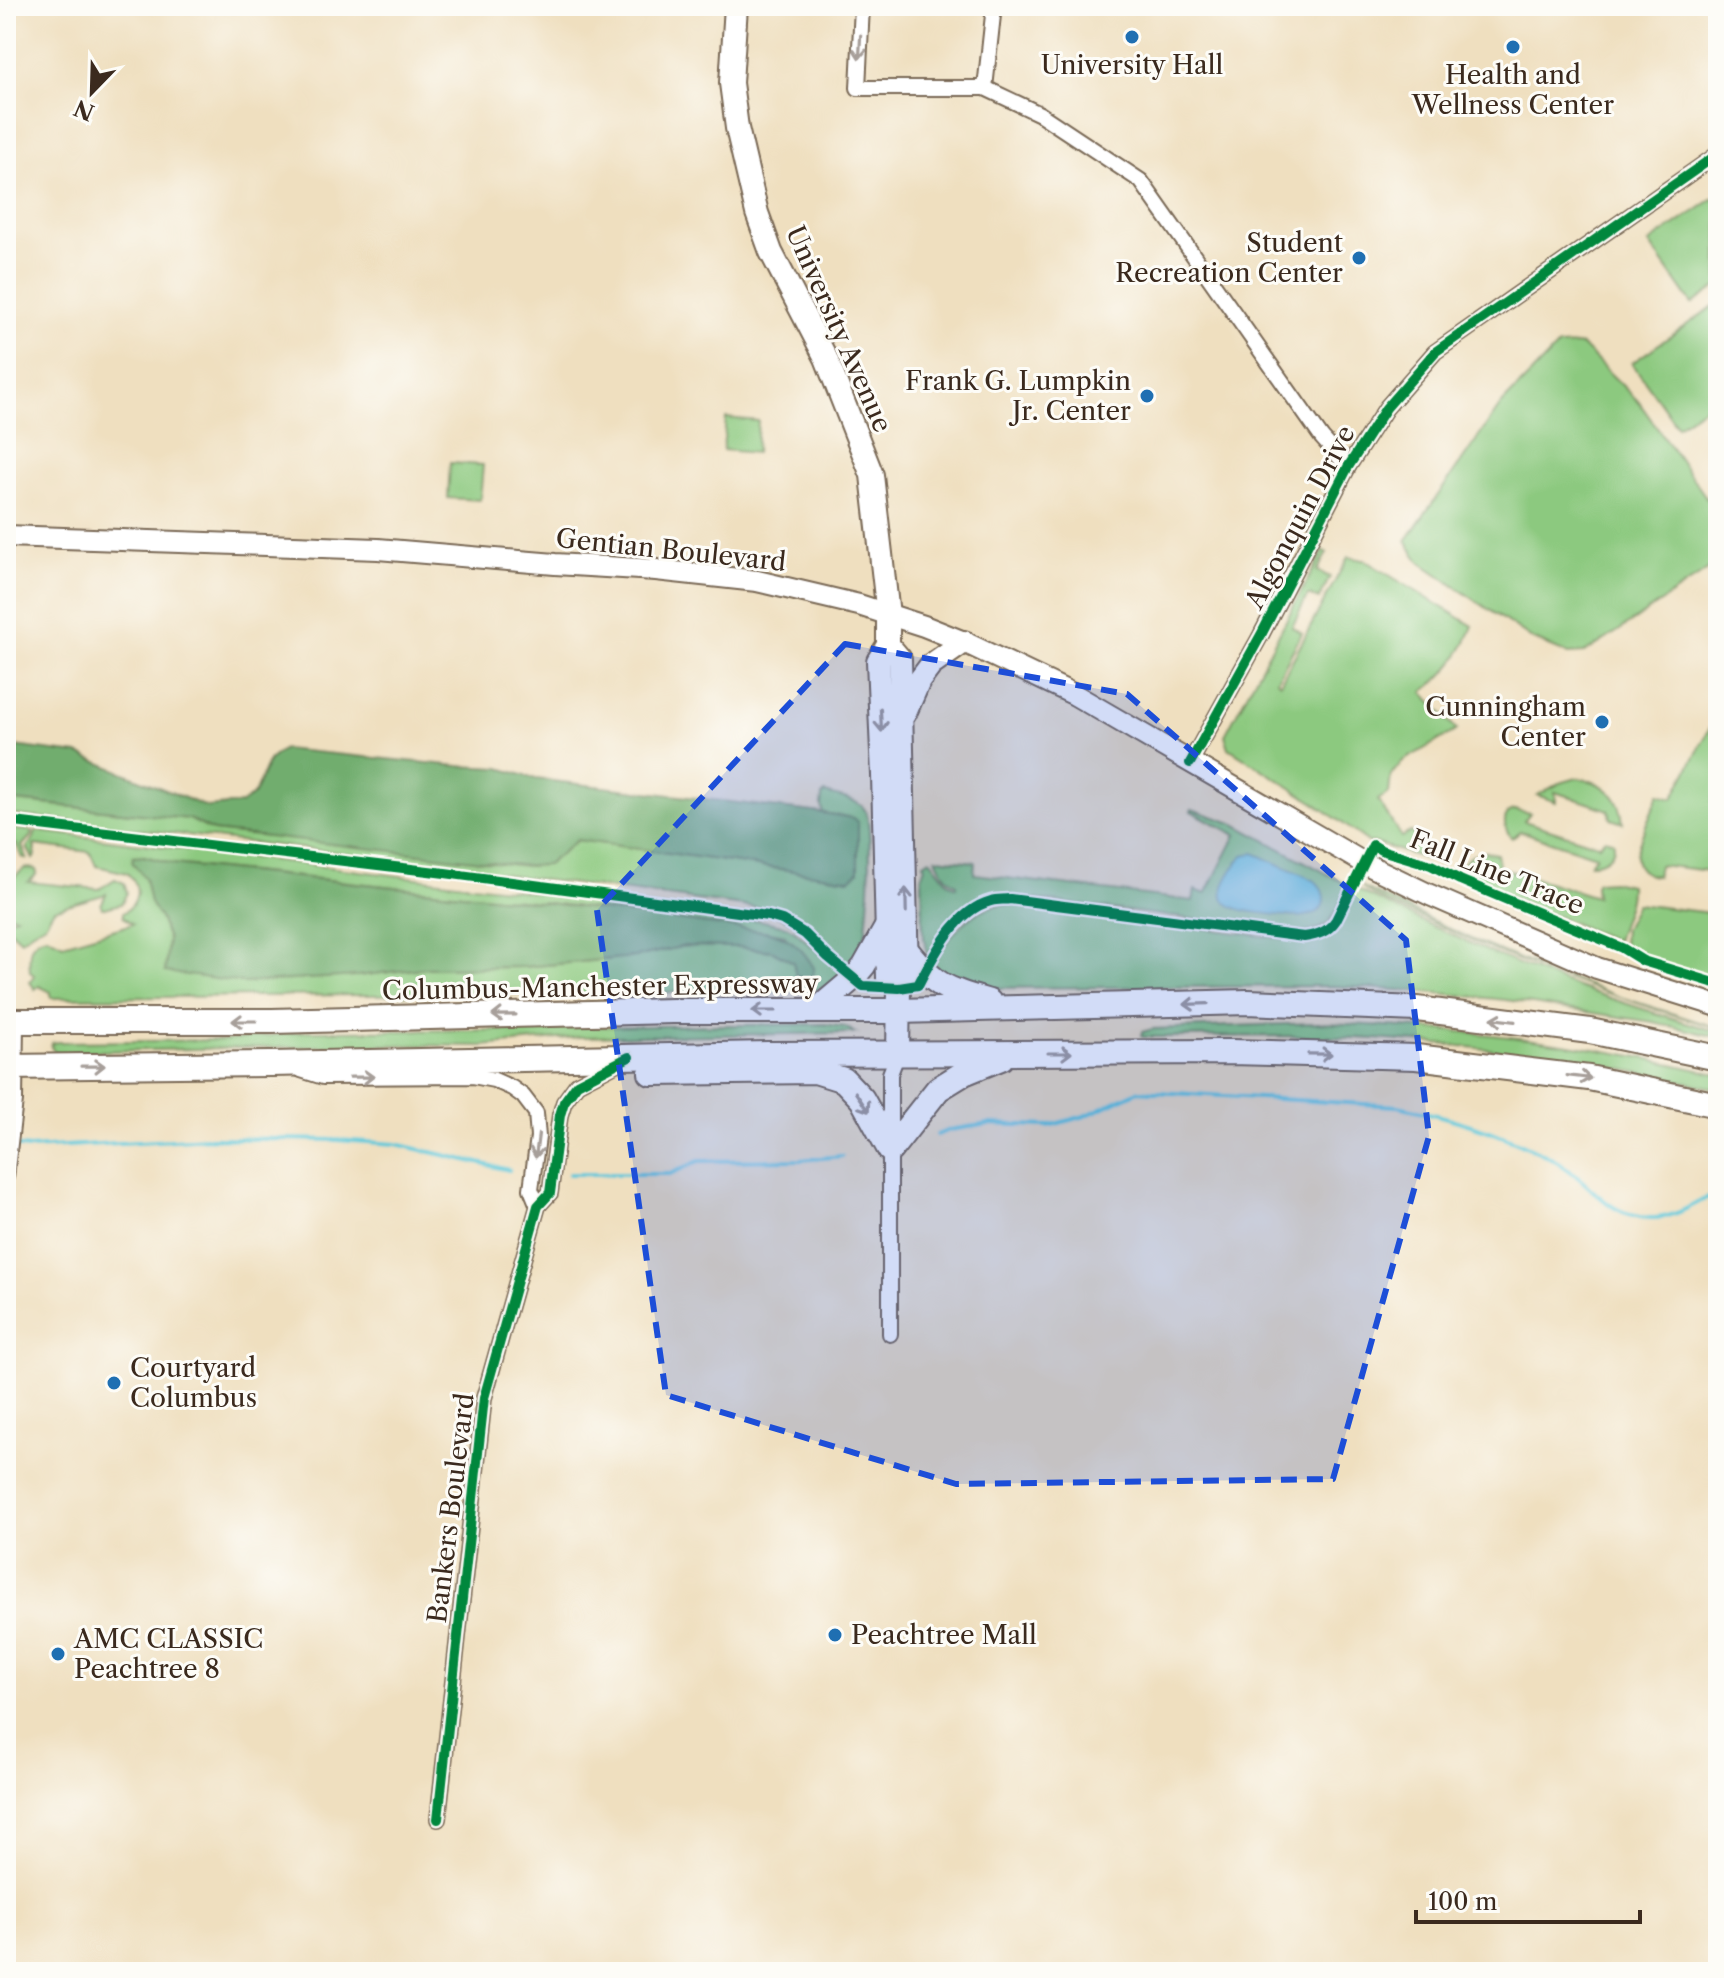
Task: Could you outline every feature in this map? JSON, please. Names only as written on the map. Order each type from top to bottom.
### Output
[{"type":"highway","points":[[907,951],[936,983],[1010,1008]]},
{"type":"highway","name":"Columbus-Manchester Expressway","points":[[11,1021],[272,1021],[673,1011],[815,1011],[899,1000],[1010,1008],[1248,1002],[1417,1009],[1590,1031],[1718,1058]]},
{"type":"highway","points":[[11,1067],[898,1053],[1231,1052],[1416,1057],[1589,1078],[1718,1105]]},
{"type":"highway","points":[[632,1057],[651,1073],[815,1071],[844,1080],[862,1099],[890,1150],[938,1089],[964,1073],[1015,1053]]},
{"type":"main road","name":"University Avenue","points":[[736,6],[731,83],[737,128],[754,199],[771,252],[826,358],[872,475],[888,615],[888,645],[900,659],[907,975],[899,1000],[898,1053]]},
{"type":"main road","name":"Gentian Boulevard","points":[[6,536],[378,549],[656,570],[757,581],[859,605],[964,642],[1075,695],[1364,863],[1430,895],[1597,968],[1718,1006]]},
{"type":"main road","points":[[901,721],[919,681],[931,665],[964,642]]},
{"type":"main road","points":[[888,645],[878,661],[888,978],[899,1000]]},
{"type":"main road","points":[[815,1011],[854,978],[887,926]]},
{"type":"street","points":[[862,6],[858,88],[985,88],[1040,114],[1141,181],[1322,438],[1348,467]]},
{"type":"street","points":[[985,88],[994,6]]},
{"type":"street","name":"Algonquin Drive","points":[[1190,763],[1348,467],[1386,408],[1435,352],[1718,154]]},
{"type":"street","points":[[6,1177],[15,1101],[11,1021]]},
{"type":"street","points":[[890,1334],[890,1074],[898,1053]]},
{"type":"street","name":"Bankers Boulevard","points":[[438,1819],[484,1398],[538,1206],[550,1193],[564,1102],[577,1084],[632,1057]]},
{"type":"street","name":"Bankers Boulevard","points":[[286,1064],[323,1077],[473,1076],[512,1088],[530,1104],[538,1121],[531,1189],[538,1206]]},
{"type":"highlighted area","points":[[845,644],[1127,694],[1406,940],[1429,1136],[1333,1479],[956,1484],[666,1395],[597,910]]},
{"type":"green space","points":[[1714,198],[1718,204],[1718,286],[1692,304],[1649,243]]},
{"type":"green space","points":[[1718,303],[1718,398],[1677,426],[1632,363]]},
{"type":"green space","points":[[1581,345],[1638,401],[1718,514],[1718,563],[1584,653],[1568,654],[1532,639],[1421,563],[1406,541],[1501,405],[1558,346]]},
{"type":"green space","points":[[726,418],[758,421],[756,453],[723,450]]},
{"type":"green space","points":[[450,463],[483,465],[480,500],[448,498]]},
{"type":"green space","points":[[1323,551],[1327,553],[1317,571],[1330,577],[1319,599],[1308,595],[1292,627],[1302,633],[1277,680],[1280,683],[1348,557],[1364,560],[1473,626],[1453,663],[1423,692],[1457,730],[1403,761],[1391,775],[1389,793],[1378,800],[1401,837],[1411,832],[1437,853],[1438,863],[1371,844],[1229,748],[1225,735]]},
{"type":"green space","points":[[1718,713],[1718,782],[1712,802],[1718,804],[1718,872],[1659,865],[1657,876],[1650,875],[1640,868],[1636,856],[1659,794],[1673,798]]},
{"type":"green space","points":[[6,745],[78,754],[207,807],[241,804],[254,794],[269,760],[283,749],[500,768],[536,779],[823,813],[853,818],[858,822],[858,872],[850,879],[577,840],[547,865],[527,866],[213,831],[189,819],[6,800]]},
{"type":"green space","points":[[1577,778],[1603,786],[1619,805],[1623,823],[1611,819],[1609,810],[1555,792],[1556,802],[1537,795]]},
{"type":"green space","points":[[825,793],[858,803],[865,810],[868,820],[870,858],[864,944],[861,955],[849,968],[806,929],[766,909],[464,867],[6,814],[6,800],[189,819],[213,831],[547,865],[577,840],[850,879],[853,818],[823,813],[822,796]]},
{"type":"green space","points":[[1192,809],[1235,824],[1346,884],[1347,889],[1331,920],[1319,929],[1301,933],[998,897],[979,903],[963,913],[941,936],[928,958],[923,934],[922,875],[923,864],[930,859],[948,882],[956,887],[957,884],[944,873],[936,858],[975,862],[974,874],[1193,901],[1195,890],[1206,894],[1236,835]]},
{"type":"green space","points":[[1515,810],[1530,813],[1524,821],[1599,845],[1605,839],[1613,841],[1612,852],[1603,861],[1590,863],[1596,856],[1520,831],[1512,838],[1507,831],[1505,818]]},
{"type":"green space","points":[[6,828],[33,831],[22,846],[27,859],[22,857],[16,844],[6,843]]},
{"type":"green space","points":[[36,831],[758,920],[795,931],[844,974],[834,986],[808,991],[51,998],[51,992],[39,986],[35,989],[30,982],[34,978],[30,972],[33,944],[47,936],[63,944],[133,924],[123,917],[123,913],[135,899],[137,889],[127,873],[96,866],[90,852],[34,845],[36,856],[33,859],[27,847]],"holes":[[[144,856],[173,864],[549,903],[769,932],[785,935],[805,979],[794,962],[773,951],[685,946],[635,957],[524,967],[423,968],[357,976],[303,978],[166,972],[168,940],[151,903]]]},
{"type":"green space","points":[[1484,851],[1497,854],[1499,867],[1596,897],[1597,882],[1630,885],[1616,941],[1461,877],[1456,872],[1470,856]]},
{"type":"green space","points":[[144,856],[173,864],[549,903],[769,932],[784,937],[801,950],[814,968],[813,976],[805,979],[796,976],[793,962],[773,951],[685,946],[635,957],[524,967],[423,968],[357,976],[244,983],[165,972],[168,939],[150,903],[145,878],[132,862],[133,857]]},
{"type":"green space","points":[[25,868],[37,872],[28,882],[99,889],[115,879],[124,883],[127,893],[121,904],[105,908],[101,905],[106,894],[54,909],[45,924],[21,940],[6,926],[6,921],[16,916],[6,914],[6,879],[10,880]]},
{"type":"green space","points":[[1361,886],[1475,941],[1618,996],[1536,967],[1466,938],[1394,906]]},
{"type":"green space","points":[[1358,890],[1509,960],[1600,995],[1718,1032],[1718,1037],[1653,1022],[1506,1000],[1416,991],[1333,986],[970,988],[931,970],[944,946],[962,925],[972,916],[996,905],[1010,904],[1302,941],[1330,932],[1353,892]]},
{"type":"green space","points":[[1636,904],[1718,914],[1718,981],[1641,957],[1623,944],[1624,929]]},
{"type":"green space","points":[[1318,1023],[1474,1033],[1590,1048],[1718,1074],[1718,1089],[1633,1071],[1461,1046],[1316,1037],[1141,1036],[1142,1032],[1153,1029]]},
{"type":"green space","points":[[825,1024],[845,1027],[856,1033],[579,1037],[482,1046],[58,1052],[51,1047],[52,1043],[58,1042],[230,1040],[309,1031]]},
{"type":"water","points":[[1254,853],[1314,880],[1324,895],[1321,908],[1307,916],[1294,917],[1251,912],[1229,905],[1223,892],[1226,882],[1243,855]]},
{"type":"waterway","points":[[937,1135],[949,1130],[989,1124],[1048,1126],[1085,1116],[1138,1091],[1398,1106],[1469,1124],[1537,1151],[1565,1167],[1615,1208],[1637,1217],[1669,1216],[1718,1192]]},
{"type":"waterway","points":[[12,1146],[29,1148],[210,1138],[337,1140],[396,1144],[509,1170]]},
{"type":"waterway","points":[[569,1174],[670,1174],[699,1161],[801,1160],[842,1156]]},
{"type":"cycle path","points":[[1190,763],[1348,467],[1386,408],[1435,352],[1718,154]]},
{"type":"cycle path","name":"Fall Line Trace","points":[[6,821],[445,873],[768,916],[782,920],[805,934],[863,986],[899,988],[918,985],[938,948],[956,924],[978,906],[996,900],[1010,899],[1304,937],[1318,934],[1336,920],[1373,845],[1431,865],[1622,948],[1643,961],[1718,984]]},
{"type":"cycle path","points":[[438,1819],[484,1398],[538,1206],[550,1193],[564,1102],[577,1084],[629,1057]]},
{"type":"place","name":"University Hall","points":[[1132,37]]},
{"type":"place","name":"Health and Wellness Center","points":[[1513,47]]},
{"type":"place","name":"Student Recreation Center","points":[[1359,258]]},
{"type":"place","name":"Frank G. Lumpkin Jr. Center","points":[[1147,396]]},
{"type":"place","name":"Cunningham Center","points":[[1602,722]]},
{"type":"place","name":"Courtyard Columbus","points":[[114,1383]]},
{"type":"place","name":"Peachtree Mall","points":[[835,1635]]},
{"type":"place","name":"AMC CLASSIC Peachtree 8","points":[[58,1654]]}]
